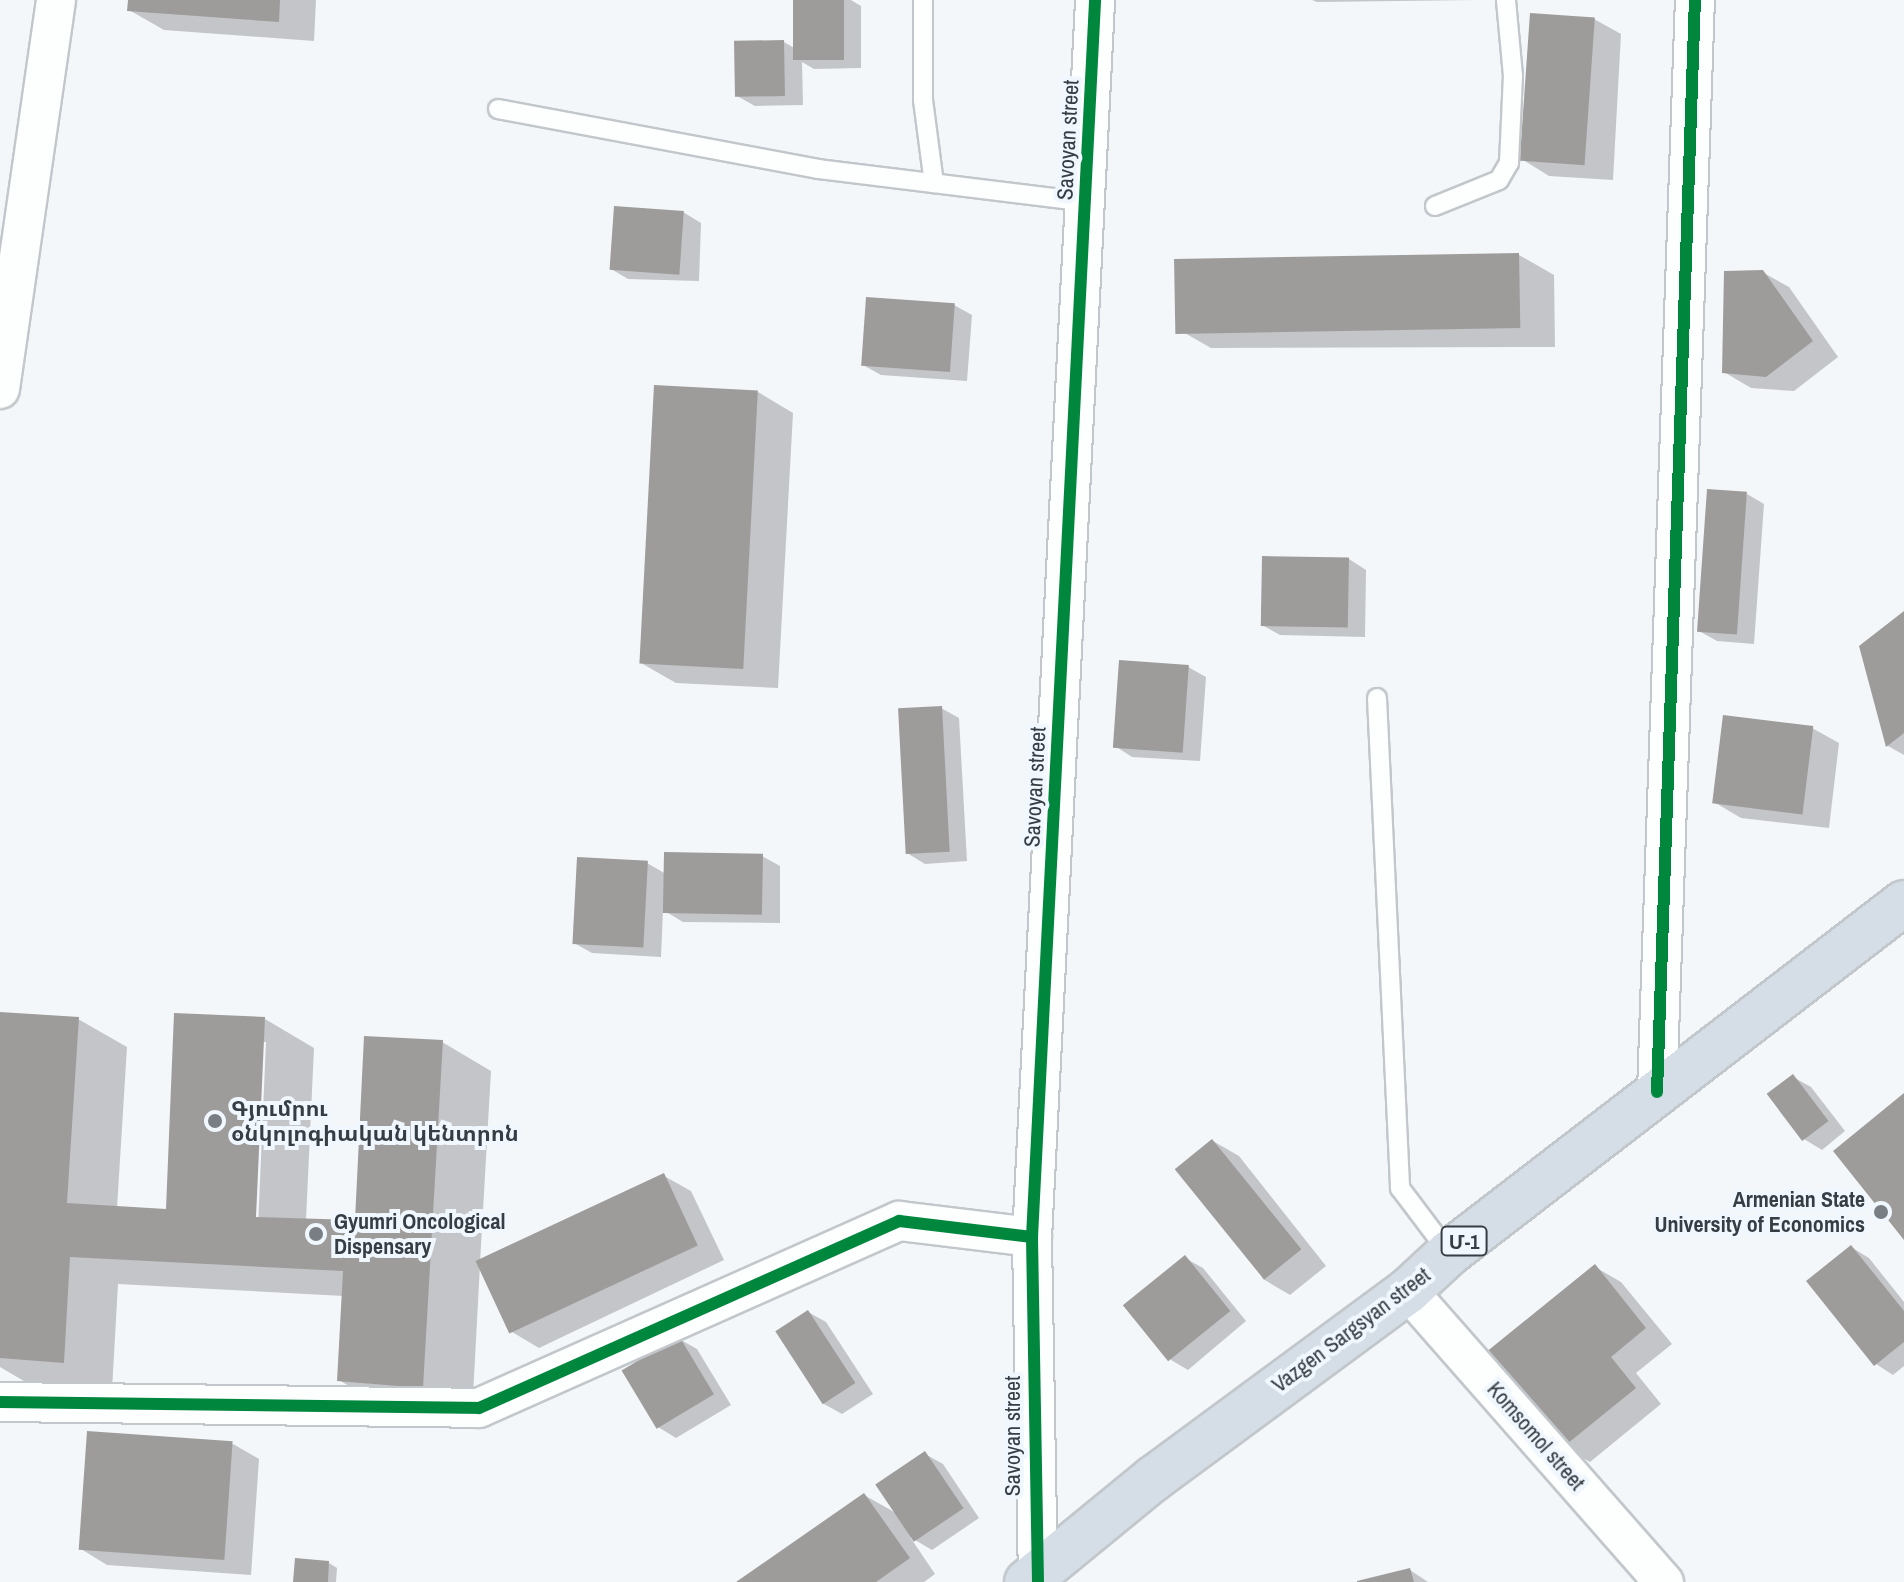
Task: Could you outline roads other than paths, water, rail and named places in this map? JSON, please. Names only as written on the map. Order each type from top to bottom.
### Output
[{"type":"highway","name":"Vazgen Sargsyan street","points":[[1033,1580],[1153,1479],[1408,1291],[1449,1253],[1904,903]]},
{"type":"street","points":[[0,389],[56,0]]},
{"type":"street","name":"Savoyan street","points":[[1033,1580],[1032,1237],[1095,0]]},
{"type":"street","points":[[1657,1092],[1695,0]]},
{"type":"street","points":[[0,1402],[479,1408],[899,1221],[1032,1237]]},
{"type":"street","name":"Komsomol street","points":[[1408,1291],[1664,1582]]},
{"type":"lane","points":[[923,0],[923,100],[934,183]]},
{"type":"lane","points":[[1435,206],[1499,180],[1509,163],[1513,76],[1506,0]]},
{"type":"lane","points":[[498,109],[818,169],[1085,202]]},
{"type":"lane","points":[[1377,698],[1400,1188],[1449,1253]]},
{"type":"place","name":"Գյումրու օնկոլոգիական կենտրոն","points":[[215,1121]]},
{"type":"place","name":"Armenian State University of Economics","points":[[1881,1212]]},
{"type":"place","name":"Gyumri Oncological Dispensary","points":[[316,1234]]}]
